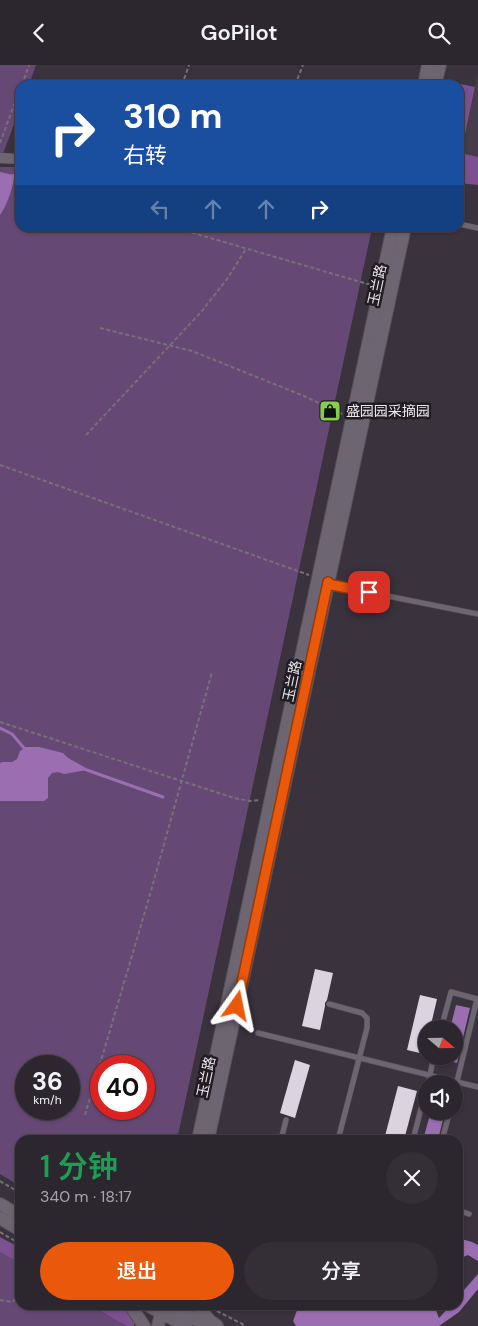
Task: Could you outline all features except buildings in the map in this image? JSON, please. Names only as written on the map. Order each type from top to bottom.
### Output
[{"type":"street","points":[[425,80],[428,65]]},
{"type":"street","points":[[436,80],[440,65]]},
{"type":"street","points":[[0,158],[15,159]]},
{"type":"street","name":"玉兰路","points":[[204,1135],[323,580],[392,232]]},
{"type":"street","name":"玉兰路","points":[[204,1135],[271,799],[404,232]]},
{"type":"street","points":[[0,1204],[15,1213]]},
{"type":"street","points":[[0,1218],[15,1227]]},
{"type":"street","points":[[133,1310],[144,1326]]},
{"type":"street","points":[[202,1310],[210,1321],[217,1326]]},
{"type":"street","points":[[158,1326],[168,1311]]},
{"type":"street","points":[[168,1311],[186,1326]]},
{"type":"street","points":[[168,1311],[206,1326]]},
{"type":"lane","points":[[464,225],[478,228]]},
{"type":"lane","points":[[323,580],[332,585],[478,614]]},
{"type":"lane","points":[[443,1020],[450,992],[477,999],[463,1057]]},
{"type":"lane","points":[[329,1004],[362,1013],[367,1019],[367,1028],[339,1135]]},
{"type":"lane","points":[[258,1033],[430,1075],[432,1065]]},
{"type":"lane","points":[[463,1083],[478,1087]]},
{"type":"lane","points":[[282,1135],[286,1120]]},
{"type":"lane","points":[[414,1135],[418,1120]]},
{"type":"lane","points":[[443,1135],[448,1120]]},
{"type":"lane","points":[[463,1212],[469,1214]]},
{"type":"path","points":[[24,80],[29,65]]},
{"type":"path","points":[[184,80],[189,65]]},
{"type":"path","points":[[297,80],[303,65]]},
{"type":"path","points":[[0,143],[15,102]]},
{"type":"path","points":[[190,232],[380,288]]},
{"type":"path","points":[[86,435],[202,311],[227,279],[246,249]]},
{"type":"path","points":[[100,328],[192,351],[347,415]]},
{"type":"path","points":[[0,465],[323,580]]},
{"type":"path","points":[[85,1115],[149,898],[212,672]]},
{"type":"path","points":[[0,722],[234,799],[250,801],[271,799]]},
{"type":"path","points":[[0,1181],[15,1190]]},
{"type":"path","points":[[0,1232],[15,1241]]},
{"type":"path","points":[[0,1300],[12,1302],[15,1300]]},
{"type":"path","points":[[215,1310],[246,1326]]},
{"type":"shaded area","points":[[0,65],[36,65],[31,80],[15,80],[15,122],[0,162]]},
{"type":"shaded area","points":[[478,73],[478,157],[464,154],[464,139]]},
{"type":"shaded area","points":[[464,85],[475,87],[464,139]]},
{"type":"shaded area","points":[[464,154],[478,157],[478,185],[464,184]]},
{"type":"shaded area","points":[[0,167],[15,167],[15,232],[371,232],[178,1135],[15,1135],[15,1183],[0,1174]]},
{"type":"shaded area","points":[[0,172],[14,175],[13,185],[0,215]]},
{"type":"shaded area","points":[[26,747],[39,747],[63,753],[87,770],[64,774],[52,773],[48,778],[48,798],[44,801],[0,801],[0,763],[12,762],[17,759],[20,751]]},
{"type":"shaded area","points":[[456,1005],[470,1008],[463,1038],[463,1020],[452,1020]]},
{"type":"shaded area","points":[[429,1120],[443,1120],[439,1135],[424,1135]]},
{"type":"shaded area","points":[[0,1237],[15,1245],[15,1261],[0,1252]]},
{"type":"shaded area","points":[[463,1239],[478,1245],[478,1261],[468,1255],[463,1257]]},
{"type":"shaded area","points":[[0,1252],[15,1261],[15,1310],[99,1310],[126,1326],[0,1326]]},
{"type":"shaded area","points":[[478,1274],[478,1289],[463,1307],[463,1291]]},
{"type":"shaded area","points":[[99,1310],[124,1310],[135,1319],[134,1326],[126,1326]]},
{"type":"shaded area","points":[[297,1310],[436,1310],[439,1318],[446,1310],[461,1310],[439,1326],[296,1326],[293,1321]]},
{"type":"waterway","points":[[0,728],[12,734],[24,748]]},
{"type":"waterway","points":[[84,769],[163,797]]},
{"type":"place","name":"盛园园采摘园","points":[[330,411]]},
{"type":"route","points":[[237,1006],[328,582],[332,585],[369,592]]}]
